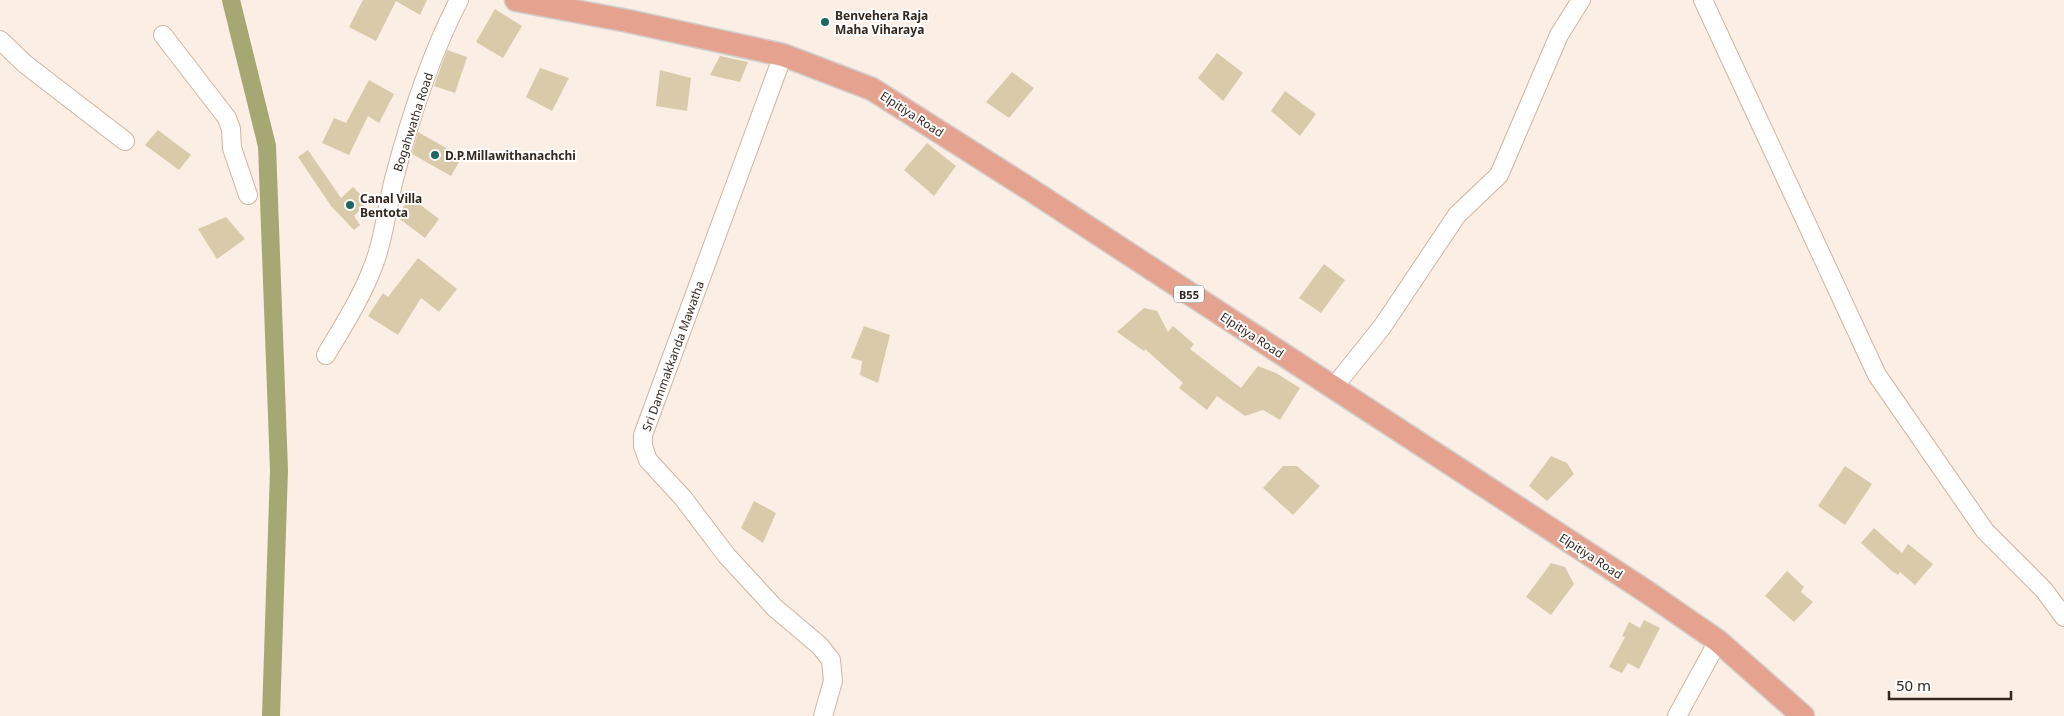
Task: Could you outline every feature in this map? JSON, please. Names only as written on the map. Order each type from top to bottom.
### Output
[{"type":"main road","name":"Elpitiya Road","points":[[516,0],[628,21],[783,55],[872,89],[1031,190],[1718,641],[1802,716]]},
{"type":"street","name":"Bogahwatha Road","points":[[326,355],[355,306],[375,263],[394,178],[417,105],[441,35],[459,0]]},
{"type":"street","points":[[1333,388],[1382,327],[1457,215],[1499,175],[1559,35],[1581,0]]},
{"type":"street","points":[[1703,0],[1877,375],[1985,531],[2044,590],[2064,617]]},
{"type":"street","points":[[163,35],[227,118],[231,128],[232,148],[248,195]]},
{"type":"street","points":[[0,40],[25,64],[125,141]]},
{"type":"street","name":"Sri Dammakkanda Mawatha","points":[[783,55],[643,435],[643,446],[648,460],[683,498],[727,556],[776,608],[820,646],[831,660],[833,681],[823,716]]},
{"type":"street","points":[[1677,716],[1718,641]]},
{"type":"building","points":[[363,0],[427,0],[420,15],[396,1],[376,41],[349,27]]},
{"type":"building","points":[[495,9],[522,26],[503,58],[476,42]]},
{"type":"building","points":[[447,50],[467,57],[455,93],[434,86]]},
{"type":"building","points":[[1217,53],[1243,73],[1223,101],[1198,78]]},
{"type":"building","points":[[720,56],[748,62],[740,82],[710,75]]},
{"type":"building","points":[[540,68],[569,78],[552,111],[526,97]]},
{"type":"building","points":[[660,70],[691,78],[687,111],[656,106]]},
{"type":"building","points":[[1012,72],[1034,88],[1009,118],[986,102]]},
{"type":"building","points":[[369,80],[394,94],[379,123],[368,116],[349,155],[322,143],[334,118],[346,123]]},
{"type":"building","points":[[1285,91],[1316,114],[1300,136],[1271,111]]},
{"type":"building","points":[[158,130],[191,155],[179,170],[145,145]]},
{"type":"building","name":"D.P.Millawithanachchi","points":[[418,132],[462,157],[451,176],[412,154]]},
{"type":"building","points":[[927,143],[956,166],[934,196],[904,170]]},
{"type":"building","points":[[308,150],[341,198],[353,187],[368,202],[354,216],[360,225],[354,230],[331,206],[298,157]]},
{"type":"building","points":[[410,197],[439,219],[425,238],[397,217]]},
{"type":"building","points":[[226,217],[245,239],[217,259],[198,229]]},
{"type":"building","points":[[418,258],[457,289],[439,312],[421,298],[398,335],[368,316],[383,293],[388,297]]},
{"type":"building","points":[[1324,264],[1345,280],[1321,313],[1299,298]]},
{"type":"building","points":[[1144,308],[1157,311],[1168,332],[1173,326],[1194,344],[1190,349],[1241,388],[1258,366],[1276,373],[1300,388],[1280,420],[1263,410],[1245,416],[1217,396],[1207,410],[1179,388],[1183,383],[1145,349],[1144,351],[1117,332]]},
{"type":"building","points":[[864,326],[890,335],[878,383],[860,375],[862,361],[851,358]]},
{"type":"building","points":[[1551,456],[1567,463],[1574,474],[1547,501],[1529,486]]},
{"type":"building","points":[[1283,466],[1297,466],[1320,486],[1293,515],[1263,488]]},
{"type":"building","points":[[1845,466],[1872,484],[1845,525],[1818,506]]},
{"type":"building","points":[[754,501],[776,513],[763,543],[741,528]]},
{"type":"building","points":[[1874,528],[1902,553],[1908,544],[1933,564],[1915,585],[1900,572],[1898,575],[1892,571],[1861,543]]},
{"type":"building","points":[[1551,563],[1565,567],[1574,584],[1551,615],[1526,597]]},
{"type":"building","points":[[1787,571],[1804,587],[1801,592],[1813,602],[1794,622],[1765,596]]},
{"type":"building","points":[[1644,620],[1660,628],[1639,669],[1628,663],[1622,673],[1609,667],[1625,637],[1622,636],[1629,622],[1640,628]]},
{"type":"waterway","points":[[231,0],[267,146],[279,470],[271,716]]},
{"type":"place","name":"Benvehera Raja Maha Viharaya","points":[[825,22]]},
{"type":"place","name":"D.P.Millawithanachchi","points":[[435,155]]},
{"type":"place","name":"Canal Villa Bentota","points":[[350,205]]}]
